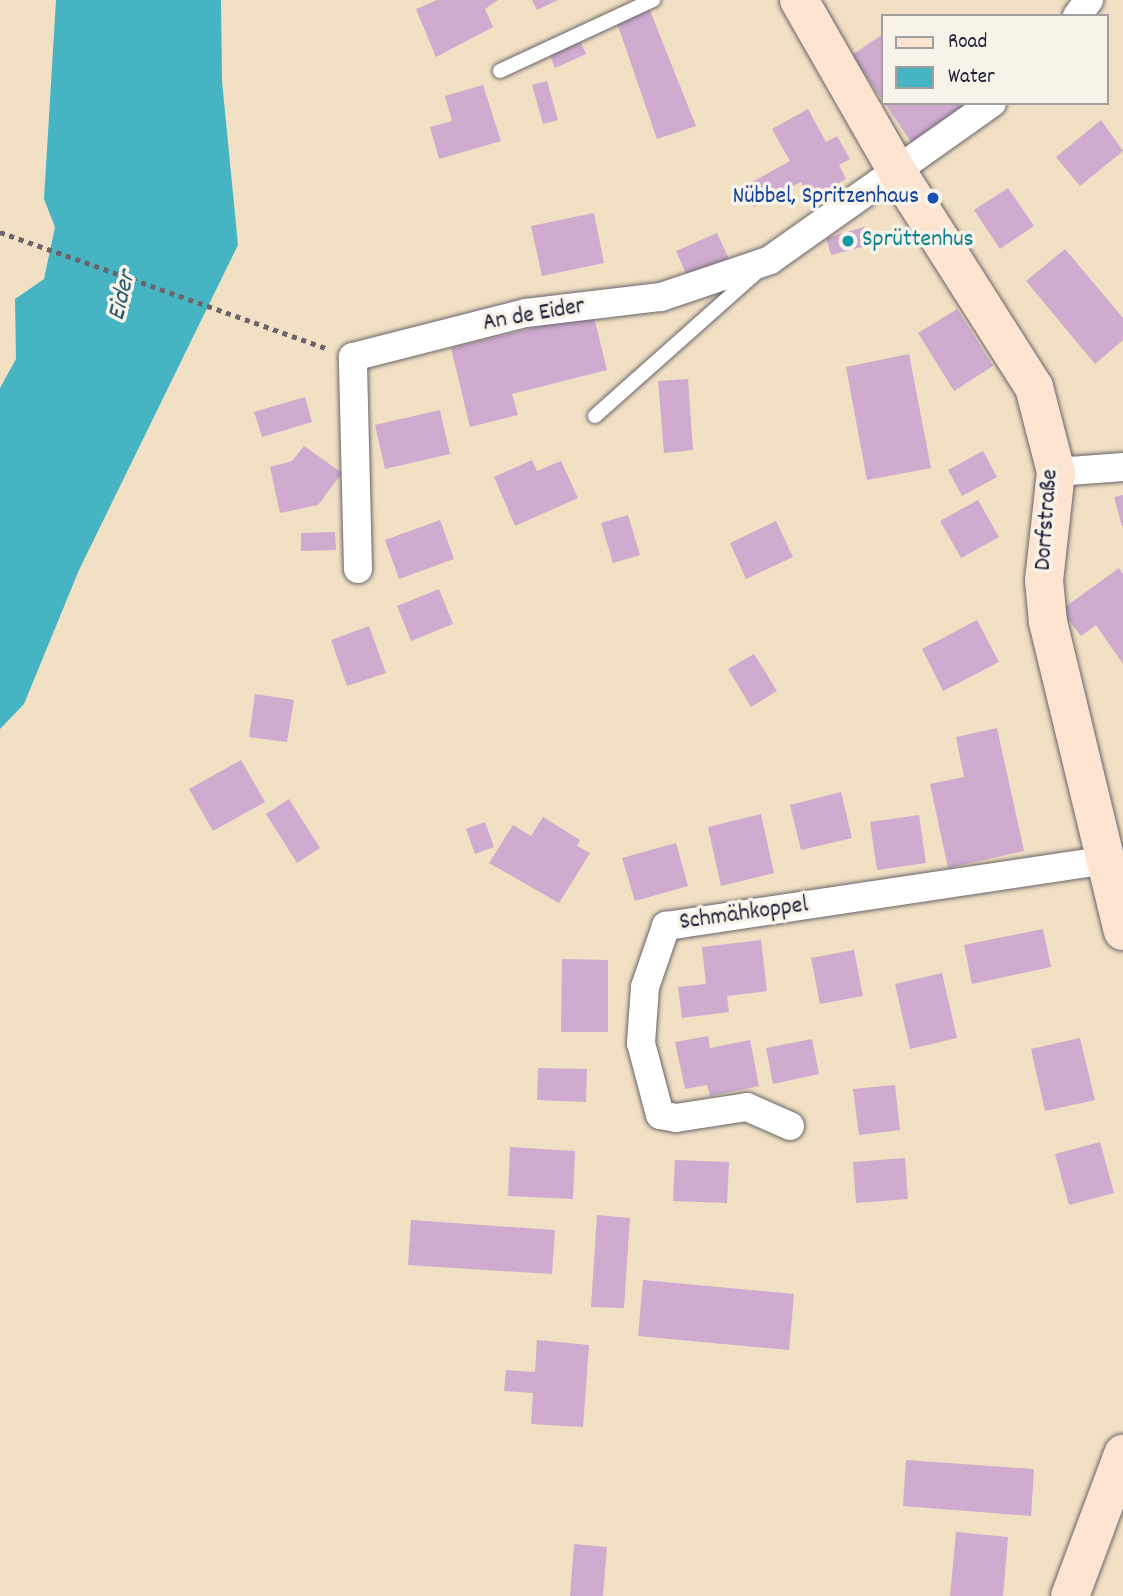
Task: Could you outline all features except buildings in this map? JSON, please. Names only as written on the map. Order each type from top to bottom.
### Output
[{"type":"street","name":"Dorfstraße","points":[[799,0],[898,173],[1034,387],[1056,472],[1044,580],[1048,622],[1123,931]]},
{"type":"street","name":"An de Eider","points":[[353,357],[526,313],[661,297],[770,260],[898,173],[989,105]]},
{"type":"street","points":[[353,357],[358,569]]},
{"type":"street","points":[[1056,472],[1123,467]]},
{"type":"street","name":"Schmähkoppel","points":[[790,1126],[747,1107],[676,1118],[660,1115],[641,1043],[645,987],[666,926],[1107,860]]},
{"type":"street","points":[[1070,1596],[1123,1454]]},
{"type":"lane","points":[[500,71],[653,0]]},
{"type":"lane","points":[[595,416],[770,260]]},
{"type":"path","points":[[0,232],[353,357]]},
{"type":"water","name":"Eider","points":[[56,0],[221,0],[222,81],[238,245],[79,570],[24,704],[0,729],[0,388],[16,359],[15,299],[44,279],[55,227],[44,199]]},
{"type":"place","name":"Nübbel, Spritzenhaus","points":[[933,198]]},
{"type":"place","name":"Sprüttenhus","points":[[848,241]]}]
